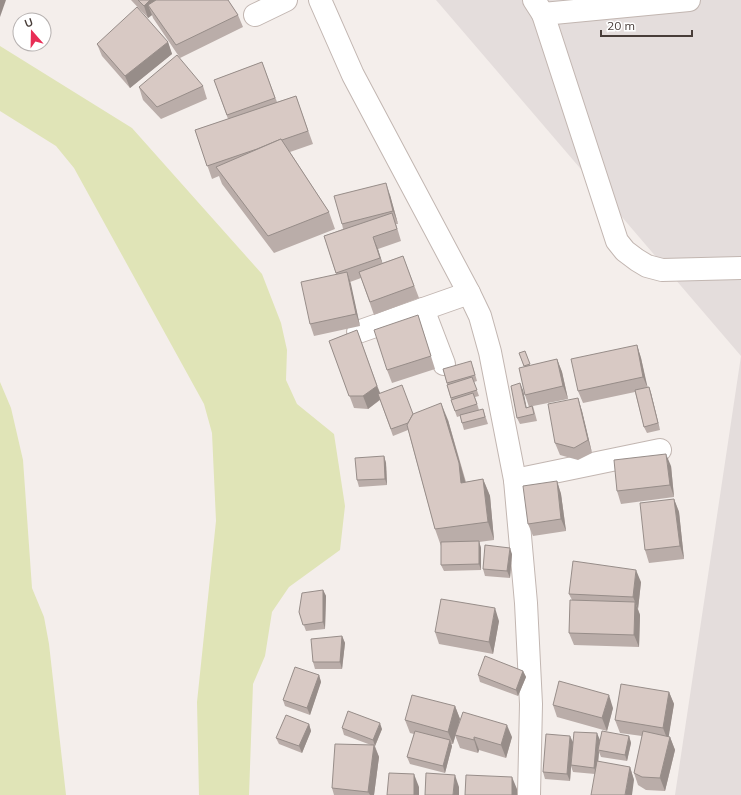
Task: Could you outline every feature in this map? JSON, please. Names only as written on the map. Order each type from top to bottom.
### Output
[{"type":"street","points":[[255,15],[286,0]]},
{"type":"street","points":[[320,0],[353,75],[469,292],[480,316],[490,352],[515,480],[526,603],[531,704],[529,795]]},
{"type":"street","points":[[690,0],[538,7],[617,241],[625,251],[637,260],[647,266],[662,270],[741,268]]},
{"type":"street","points":[[358,332],[469,292]]},
{"type":"street","points":[[423,309],[444,364]]},
{"type":"street","points":[[515,480],[660,450]]},
{"type":"shaded area","points":[[436,0],[741,0],[741,356]]},
{"type":"shaded area","points":[[741,356],[741,795],[675,795]]},
{"type":"green space","points":[[0,46],[132,128],[262,274],[281,323],[287,350],[286,380],[297,404],[334,434],[345,506],[340,550],[289,587],[272,612],[265,656],[253,684],[249,795],[199,795],[197,702],[216,521],[212,433],[204,404],[74,168],[56,146],[0,111]]},
{"type":"green space","points":[[0,382],[11,408],[23,460],[32,588],[44,617],[49,644],[66,795],[0,795]]},
{"type":"building","points":[[138,0],[150,0],[144,6]]},
{"type":"building","points":[[156,0],[228,0],[238,15],[176,45],[148,5]]},
{"type":"building","points":[[137,7],[168,42],[125,76],[97,44]]},
{"type":"building","points":[[177,55],[203,86],[157,107],[139,87]]},
{"type":"building","points":[[262,62],[275,98],[227,115],[214,80]]},
{"type":"building","points":[[296,96],[308,131],[282,140],[281,139],[207,166],[195,130]]},
{"type":"building","points":[[281,139],[329,212],[268,236],[216,167]]},
{"type":"building","points":[[386,183],[393,211],[342,224],[334,196]]},
{"type":"building","points":[[392,213],[397,229],[373,237],[380,258],[336,273],[324,236]]},
{"type":"building","points":[[403,256],[414,286],[370,302],[359,272]]},
{"type":"building","points":[[347,272],[356,314],[310,324],[301,282]]},
{"type":"building","points":[[418,315],[431,356],[387,370],[374,330]]},
{"type":"building","points":[[357,330],[377,386],[363,396],[349,396],[329,341]]},
{"type":"building","points":[[637,345],[643,377],[578,391],[571,359]]},
{"type":"building","points":[[525,351],[530,364],[524,366],[519,353]]},
{"type":"building","points":[[557,359],[563,386],[525,395],[519,368]]},
{"type":"building","points":[[471,361],[475,375],[447,383],[443,369]]},
{"type":"building","points":[[472,377],[477,390],[451,398],[447,385]]},
{"type":"building","points":[[520,383],[526,408],[532,406],[534,414],[517,418],[511,386]]},
{"type":"building","points":[[402,385],[413,414],[408,423],[391,429],[378,394]]},
{"type":"building","points":[[649,387],[658,423],[644,427],[635,390]]},
{"type":"building","points":[[473,393],[477,404],[455,411],[451,400]]},
{"type":"building","points":[[578,398],[588,440],[574,448],[555,443],[548,404]]},
{"type":"building","points":[[441,403],[459,463],[461,483],[483,479],[488,522],[435,529],[407,425],[413,414]]},
{"type":"building","points":[[483,409],[485,417],[462,423],[460,415]]},
{"type":"building","points":[[666,454],[670,485],[617,491],[614,460]]},
{"type":"building","points":[[384,456],[385,479],[357,480],[355,458]]},
{"type":"building","points":[[557,481],[561,519],[528,524],[523,486]]},
{"type":"building","points":[[674,499],[680,546],[645,550],[640,503]]},
{"type":"building","points":[[479,541],[479,564],[441,565],[441,542]]},
{"type":"building","points":[[485,545],[510,548],[507,571],[483,569]]},
{"type":"building","points":[[573,561],[636,570],[633,597],[569,594]]},
{"type":"building","points":[[323,590],[323,622],[303,625],[299,612],[302,593]]},
{"type":"building","points":[[441,599],[495,608],[489,642],[435,632]]},
{"type":"building","points":[[570,600],[635,602],[634,635],[569,633]]},
{"type":"building","points":[[342,636],[340,662],[313,662],[311,639]]},
{"type":"building","points":[[485,656],[523,671],[516,690],[478,675]]},
{"type":"building","points":[[295,667],[319,675],[307,708],[283,700]]},
{"type":"building","points":[[559,681],[609,695],[602,718],[553,705]]},
{"type":"building","points":[[621,684],[669,692],[663,728],[615,720]]},
{"type":"building","points":[[412,695],[455,706],[448,732],[405,720]]},
{"type":"building","points":[[348,711],[380,723],[373,740],[342,728]]},
{"type":"building","points":[[463,712],[507,725],[501,745],[474,737],[474,740],[455,735]]},
{"type":"building","points":[[286,715],[309,724],[299,746],[276,738]]},
{"type":"building","points":[[415,731],[450,740],[443,766],[407,757]]},
{"type":"building","points":[[602,731],[629,736],[625,755],[598,750]]},
{"type":"building","points":[[643,731],[670,737],[660,778],[642,777],[634,773]]},
{"type":"building","points":[[574,732],[597,733],[594,768],[571,765]]},
{"type":"building","points":[[546,734],[570,736],[567,774],[543,772]]},
{"type":"building","points":[[335,744],[374,745],[368,792],[332,788]]},
{"type":"building","points":[[597,761],[630,767],[625,795],[591,795]]},
{"type":"building","points":[[389,773],[414,774],[414,795],[387,795]]},
{"type":"building","points":[[426,773],[455,775],[453,795],[425,795]]},
{"type":"building","points":[[466,775],[512,777],[512,795],[465,795]]}]
